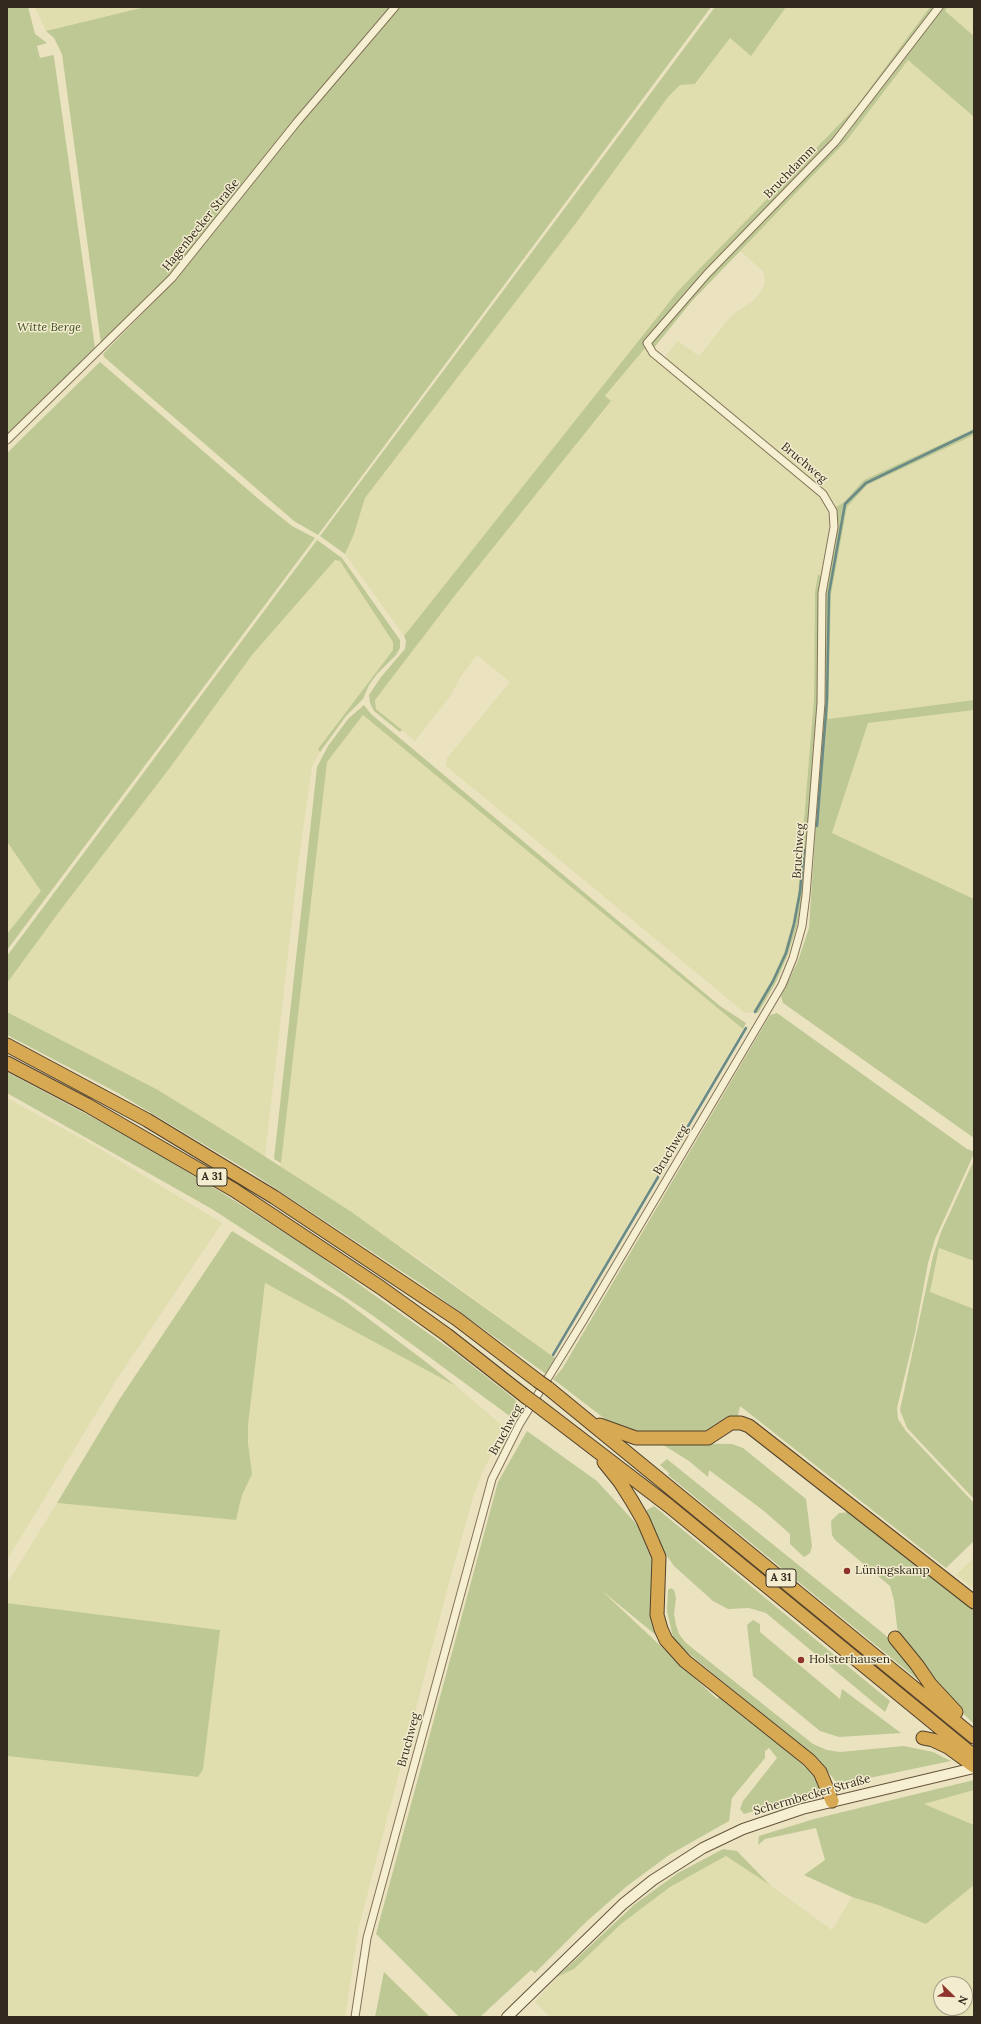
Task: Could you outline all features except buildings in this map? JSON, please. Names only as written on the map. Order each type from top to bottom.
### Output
[{"type":"highway","name":"A 31","points":[[7,1045],[147,1120],[274,1197],[457,1319],[587,1420],[974,1737]]},
{"type":"highway","name":"A 31","points":[[7,1063],[87,1105],[234,1190],[380,1287],[447,1335],[675,1511],[974,1756]]},
{"type":"highway","points":[[587,1420],[636,1438],[708,1438],[731,1423],[741,1423],[749,1426],[974,1602]]},
{"type":"highway","points":[[587,1443],[620,1482],[643,1520],[659,1557],[657,1615],[660,1629],[666,1640],[685,1661],[809,1760],[820,1772],[832,1801]]},
{"type":"highway","points":[[895,1638],[903,1646],[941,1698],[974,1728]]},
{"type":"highway","points":[[923,1738],[933,1740],[948,1747],[974,1767]]},
{"type":"main road","name":"Schermbecker Straße","points":[[507,2017],[613,1913],[653,1880],[674,1865],[703,1848],[743,1829],[771,1818],[832,1801],[974,1767]]},
{"type":"street","name":"Hagenbecker Straße","points":[[7,440],[172,278],[297,122],[395,7]]},
{"type":"street","name":"Bruchdamm","points":[[647,343],[707,274],[835,142],[939,7]]},
{"type":"street","name":"Bruchweg","points":[[354,2017],[368,1938],[492,1478],[519,1425],[583,1321],[782,985],[793,958],[802,926],[806,895],[821,703],[822,593],[834,527],[832,511],[823,494],[653,353],[647,343]]},
{"type":"shaded area","points":[[35,7],[145,7],[46,31]]},
{"type":"shaded area","points":[[786,7],[930,7],[857,107],[678,291],[404,636],[345,554],[354,534],[365,498],[576,223],[668,97],[680,85],[696,84],[730,38],[751,55]]},
{"type":"shaded area","points":[[948,7],[974,7],[974,36],[945,11]]},
{"type":"shaded area","points":[[908,59],[974,117],[974,429],[864,480],[843,503],[836,507],[831,498],[824,491],[666,361],[666,355],[678,341],[699,356],[732,315],[754,300],[762,290],[765,282],[763,271],[740,251],[847,140]]},
{"type":"shaded area","points":[[646,347],[820,494],[829,516],[830,527],[822,577],[818,574],[815,592],[814,698],[798,894],[792,925],[784,953],[772,980],[753,1012],[745,1013],[446,766],[447,758],[510,682],[477,655],[461,676],[451,695],[415,741],[376,709],[375,700],[456,594],[611,402],[605,397]]},
{"type":"shaded area","points":[[974,435],[974,700],[828,719],[831,594],[847,507],[867,485]]},
{"type":"shaded area","points":[[335,560],[340,561],[393,642],[393,650],[318,749],[320,752],[312,766],[298,865],[265,1157],[158,1090],[7,1012],[7,983],[62,908],[169,769],[252,655]]},
{"type":"shaded area","points":[[974,710],[974,899],[832,833],[868,723]]},
{"type":"shaded area","points":[[363,715],[743,1029],[551,1355],[421,1260],[280,1166],[327,762]]},
{"type":"shaded area","points":[[7,843],[41,891],[7,934]]},
{"type":"shaded area","points":[[7,1098],[95,1146],[222,1223],[117,1379],[7,1560]]},
{"type":"shaded area","points":[[939,1248],[974,1261],[974,1309],[930,1293]]},
{"type":"shaded area","points":[[265,1283],[456,1386],[505,1428],[482,1473],[473,1497],[446,1594],[359,1926],[345,2017],[7,2017],[7,1756],[198,1777],[220,1630],[7,1603],[7,1584],[57,1503],[236,1520],[242,1495],[249,1480],[248,1425]]},
{"type":"shaded area","points":[[974,1558],[974,1589],[956,1575]]},
{"type":"shaded area","points":[[974,1790],[974,1825],[923,1804]]},
{"type":"shaded area","points":[[726,1856],[770,1885],[832,1930],[852,1897],[878,1905],[926,1924],[974,1885],[974,2017],[550,2017],[535,2002],[557,1977],[574,1969],[621,1924],[670,1887]]},
{"type":"green space","name":"Witte Berge","points":[[7,7],[28,7],[35,34],[47,43],[37,46],[40,58],[53,55],[54,57],[95,348],[94,352],[7,436]]},
{"type":"green space","points":[[145,7],[390,7],[292,122],[222,214],[171,275],[101,344],[62,54],[54,38],[46,31]]},
{"type":"green space","points":[[399,7],[711,7],[318,535],[294,521],[104,357],[103,354],[175,280],[300,123]]},
{"type":"green space","points":[[715,7],[786,7],[751,56],[730,38],[695,84],[680,85],[668,97],[576,223],[365,498],[354,534],[345,554],[320,536]]},
{"type":"green space","points":[[930,7],[936,7],[843,127],[681,297],[648,337],[646,347],[605,396],[611,401],[456,594],[375,700],[376,709],[402,730],[400,732],[374,711],[370,703],[369,695],[381,677],[405,649],[406,641],[404,636],[678,291],[856,107]]},
{"type":"green space","points":[[942,7],[948,7],[945,11],[974,36],[974,117],[908,60],[847,140],[692,301],[653,349],[652,343],[686,300],[847,134]]},
{"type":"green space","points":[[100,362],[262,502],[292,526],[315,538],[7,950],[7,934],[41,891],[7,842],[7,453]]},
{"type":"green space","points":[[974,429],[974,435],[867,485],[847,507],[831,594],[828,719],[974,700],[974,710],[868,723],[832,833],[974,899],[974,1138],[783,1003],[781,996],[798,961],[809,928],[824,701],[826,594],[837,524],[836,507],[843,503],[864,480]]},
{"type":"green space","points":[[317,540],[342,558],[400,640],[400,648],[396,655],[377,674],[369,685],[363,699],[346,716],[320,752],[318,749],[393,650],[393,642],[340,561],[335,560],[252,655],[169,769],[62,908],[7,983],[7,956]]},
{"type":"green space","points":[[818,574],[822,577],[818,700],[803,894],[797,926],[788,954],[776,982],[758,1013],[753,1012],[772,980],[784,953],[792,925],[798,894],[814,698],[815,592]]},
{"type":"green space","points":[[364,705],[371,714],[720,1006],[746,1023],[743,1029],[363,715],[327,762],[281,1163],[274,1159],[317,767],[328,746],[348,719]]},
{"type":"green space","points":[[7,1012],[158,1090],[350,1211],[555,1358],[546,1374],[424,1286],[252,1173],[116,1092],[7,1035]]},
{"type":"green space","points":[[777,1013],[967,1149],[973,1151],[973,1156],[935,1239],[928,1263],[915,1333],[897,1408],[898,1419],[906,1431],[974,1503],[974,1541],[946,1568],[740,1406],[738,1416],[711,1433],[635,1432],[609,1422],[553,1379],[562,1369],[770,1015]]},
{"type":"green space","points":[[7,1072],[124,1134],[221,1192],[308,1248],[456,1353],[516,1400],[515,1401],[525,1409],[525,1413],[511,1417],[372,1315],[212,1209],[7,1093]]},
{"type":"green space","points":[[974,1160],[974,1261],[939,1248],[930,1292],[974,1309],[974,1499],[907,1428],[900,1410],[933,1256],[941,1232]]},
{"type":"green space","points":[[232,1231],[345,1301],[456,1386],[265,1283],[248,1425],[248,1443],[252,1474],[242,1495],[236,1520],[57,1503],[119,1400]]},
{"type":"green space","points":[[527,1431],[597,1481],[640,1528],[653,1561],[657,1636],[601,1590],[717,1699],[721,1695],[817,1777],[821,1791],[744,1814],[740,1809],[743,1801],[777,1758],[769,1748],[765,1751],[765,1758],[732,1798],[729,1821],[669,1855],[627,1886],[586,1922],[535,1973],[531,1970],[480,2017],[459,2017],[376,1934],[498,1482]]},
{"type":"green space","points":[[660,1443],[732,1444],[743,1448],[806,1499],[812,1546],[810,1553],[804,1557],[790,1544],[790,1534],[764,1511],[709,1470],[708,1477],[689,1461]]},
{"type":"green space","points":[[667,1459],[884,1634],[901,1651],[922,1683],[668,1475],[669,1473],[660,1465]]},
{"type":"green space","points":[[654,1506],[890,1701],[885,1712],[766,1613],[749,1608],[728,1609],[713,1601],[674,1566],[662,1549],[645,1511]]},
{"type":"green space","points":[[851,1512],[974,1608],[974,1724],[936,1687],[898,1635],[894,1600],[890,1586],[835,1540],[832,1535],[831,1521],[839,1513]]},
{"type":"green space","points":[[671,1588],[674,1590],[676,1598],[674,1614],[676,1625],[679,1634],[686,1643],[813,1744],[827,1750],[840,1752],[904,1746],[933,1752],[951,1761],[840,1784],[836,1782],[819,1760],[682,1648],[673,1637],[667,1611],[668,1590]]},
{"type":"green space","points":[[7,1603],[220,1630],[203,1769],[198,1777],[7,1756]]},
{"type":"green space","points":[[753,1620],[760,1624],[760,1632],[840,1699],[842,1689],[901,1733],[839,1737],[820,1731],[753,1676],[747,1625]]},
{"type":"green space","points":[[974,1780],[974,1790],[924,1804],[974,1825],[974,1885],[926,1924],[878,1905],[852,1897],[804,1875],[825,1860],[816,1828],[765,1839],[758,1845],[759,1836],[814,1819]]},
{"type":"green space","points":[[723,1849],[737,1851],[770,1885],[726,1856],[670,1887],[621,1924],[574,1969],[557,1977],[635,1904],[678,1873]]},
{"type":"green space","points":[[384,1972],[430,2017],[375,2017]]},
{"type":"waterway","points":[[817,826],[827,700],[829,593],[845,504],[866,483],[974,431]]},
{"type":"waterway","points":[[755,1012],[773,981],[786,953],[794,924],[800,892],[804,850]]},
{"type":"waterway","points":[[553,1355],[746,1028]]},
{"type":"place","name":"Lüningskamp","points":[[847,1571]]},
{"type":"place","name":"Holsterhausen","points":[[801,1660]]}]
